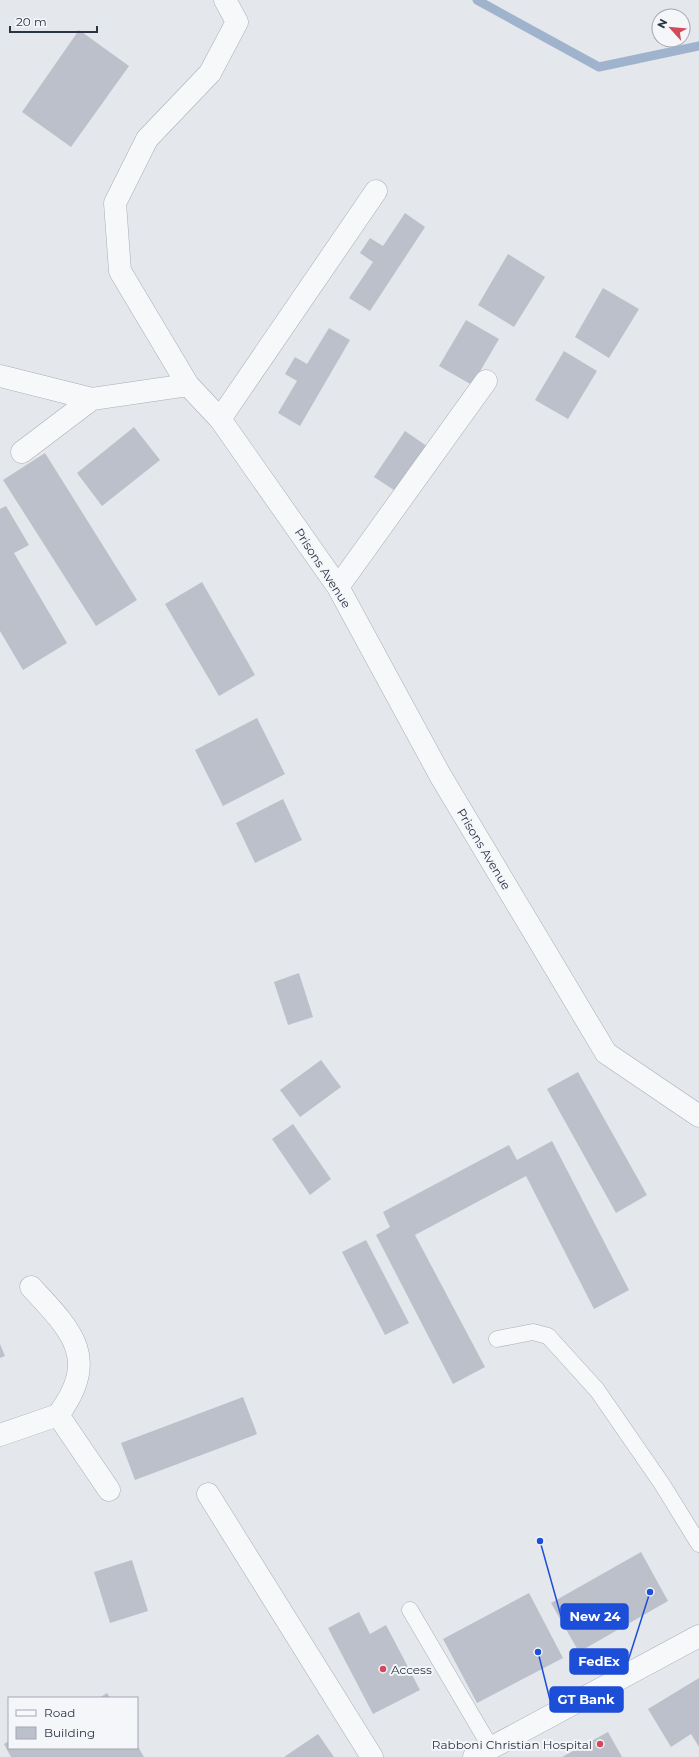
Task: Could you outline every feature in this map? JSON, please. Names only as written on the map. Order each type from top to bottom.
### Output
[{"type":"street","name":"Prisons Avenue","points":[[225,0],[236,22],[210,73],[147,139],[116,204],[120,271],[188,385],[220,419],[338,587],[440,775],[606,1053],[699,1116]]},
{"type":"street","points":[[220,419],[376,191]]},
{"type":"street","points":[[0,376],[92,399],[188,385]]},
{"type":"street","points":[[338,587],[486,381]]},
{"type":"street","points":[[22,452],[92,399]]},
{"type":"street","points":[[0,1435],[58,1415],[70,1399],[79,1375],[77,1344],[66,1325],[31,1288]]},
{"type":"street","points":[[58,1415],[109,1490]]},
{"type":"street","points":[[208,1494],[372,1757]]},
{"type":"street","points":[[483,1753],[699,1636]]},
{"type":"lane","points":[[497,1339],[533,1332],[548,1336],[597,1390],[662,1484],[699,1544]]},
{"type":"lane","points":[[410,1610],[483,1753]]},
{"type":"building","points":[[79,30],[129,66],[71,147],[22,112]]},
{"type":"building","points":[[405,213],[425,227],[370,311],[349,298],[373,262],[360,253],[370,238],[383,246]]},
{"type":"building","points":[[508,254],[545,277],[514,327],[478,305]]},
{"type":"building","points":[[603,288],[639,309],[609,358],[575,337]]},
{"type":"building","points":[[466,320],[499,339],[472,385],[439,366]]},
{"type":"building","points":[[329,328],[350,340],[300,426],[278,413],[297,381],[285,374],[295,357],[307,364]]},
{"type":"building","points":[[564,351],[597,371],[568,419],[535,400]]},
{"type":"building","points":[[134,427],[160,460],[102,506],[77,473]]},
{"type":"building","points":[[405,431],[434,451],[403,496],[374,477]]},
{"type":"building","points":[[45,453],[137,600],[96,626],[3,480]]},
{"type":"building","points":[[6,506],[29,545],[14,553],[67,643],[23,670],[0,631],[0,509]]},
{"type":"building","points":[[202,582],[255,675],[219,696],[165,604]]},
{"type":"building","points":[[257,718],[285,774],[223,806],[195,750]]},
{"type":"building","points":[[283,799],[302,840],[255,863],[236,823]]},
{"type":"building","points":[[299,973],[313,1017],[288,1025],[274,982]]},
{"type":"building","points":[[321,1060],[341,1087],[300,1117],[280,1090]]},
{"type":"building","points":[[578,1072],[647,1195],[616,1213],[547,1089]]},
{"type":"building","points":[[293,1124],[331,1179],[310,1195],[272,1139]]},
{"type":"building","points":[[552,1141],[629,1290],[594,1309],[526,1176],[415,1235],[485,1367],[453,1384],[376,1235],[390,1227],[383,1212],[509,1145],[517,1160]]},
{"type":"building","points":[[366,1240],[409,1323],[385,1335],[342,1252]]},
{"type":"building","points":[[0,1344],[5,1356],[0,1358]]},
{"type":"building","points":[[243,1397],[257,1434],[135,1480],[121,1443]]},
{"type":"building","points":[[641,1552],[668,1601],[579,1652],[551,1603]]},
{"type":"building","points":[[132,1560],[148,1611],[110,1623],[94,1572]]},
{"type":"building","points":[[529,1593],[563,1658],[477,1703],[443,1639]]},
{"type":"building","points":[[359,1612],[370,1634],[386,1625],[420,1690],[373,1714],[328,1628]]},
{"type":"building","points":[[699,1678],[699,1747],[691,1734],[671,1747],[648,1709]]},
{"type":"building","points":[[107,1693],[109,1697],[101,1697]]},
{"type":"building","name":"Rabboni Christian Hospital","points":[[608,1732],[622,1757],[562,1757]]},
{"type":"building","points":[[318,1734],[334,1757],[284,1757]]},
{"type":"building","points":[[8,1742],[8,1749],[138,1749],[138,1747],[144,1757],[11,1757],[4,1744]]},
{"type":"waterway","points":[[477,0],[599,67],[699,46]]},
{"type":"place","name":"New 24","points":[[540,1541]]},
{"type":"place","name":"FedEx","points":[[650,1592]]},
{"type":"place","name":"GT Bank","points":[[538,1652]]},
{"type":"place","name":"Access","points":[[383,1669]]},
{"type":"place","name":"Rabboni Christian Hospital","points":[[600,1744]]}]
